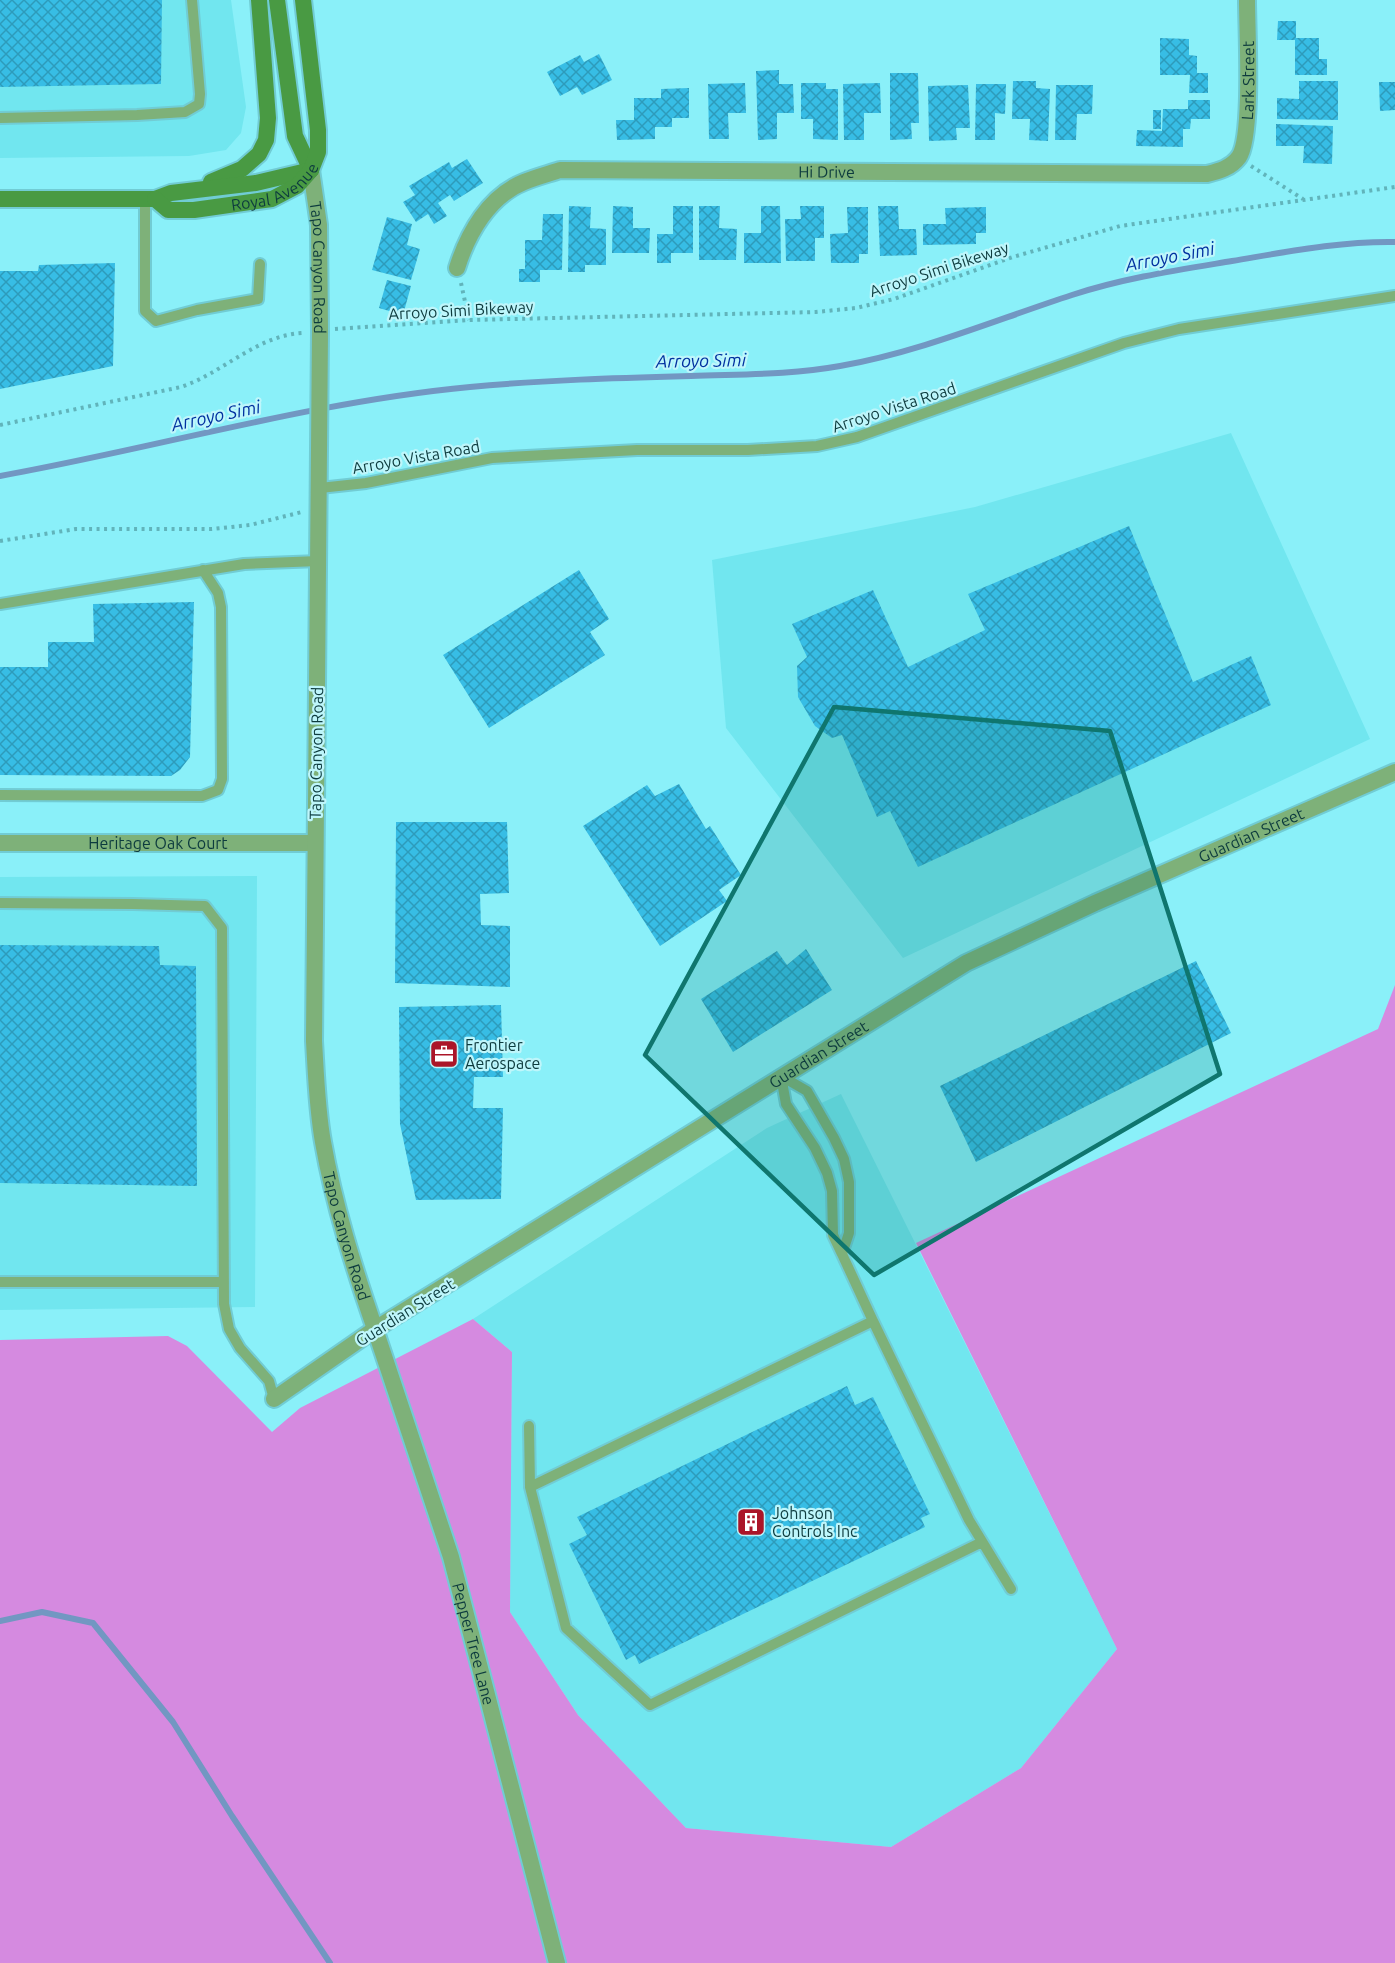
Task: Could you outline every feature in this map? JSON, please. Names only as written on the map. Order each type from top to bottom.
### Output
[{"type":"main road","points":[[193,189],[242,169],[259,154],[266,140],[268,118],[258,0]]},
{"type":"main road","name":"Tapo Canyon Road","points":[[277,0],[295,136],[311,170]]},
{"type":"main road","name":"Tapo Canyon Road","points":[[303,0],[318,130],[318,152],[311,170]]},
{"type":"main road","name":"Royal Avenue","points":[[0,199],[150,200],[171,192],[256,183],[311,170]]},
{"type":"main road","name":"Royal Avenue","points":[[150,200],[168,210],[194,210],[272,199],[297,186],[311,170]]},
{"type":"street","name":"Lark Street","points":[[1238,158],[1245,144],[1247,112],[1247,0]]},
{"type":"street","name":"Hi Drive","points":[[458,268],[465,244],[484,213],[496,200],[522,182],[560,170],[1207,174],[1224,170],[1238,158]]},
{"type":"street","name":"Tapo Canyon Road","points":[[311,170],[320,225],[321,348],[315,843],[314,1041],[317,1099],[323,1143],[339,1213],[375,1329]]},
{"type":"street","name":"Guardian Street","points":[[274,1399],[375,1329],[966,963],[1106,898],[1395,772]]},
{"type":"street","name":"Heritage Oak Court","points":[[0,843],[315,843]]},
{"type":"street","name":"Pepper Tree Lane","points":[[375,1329],[451,1557],[557,1963]]},
{"type":"lane","points":[[0,118],[137,115],[185,112],[193,109],[199,104],[200,93],[192,0]]},
{"type":"lane","points":[[150,200],[145,311],[156,321],[197,310],[258,299],[260,264]]},
{"type":"lane","name":"Arroyo Vista Road","points":[[320,488],[366,483],[492,458],[637,450],[747,450],[817,446],[857,437],[1124,343],[1244,318],[1395,296]]},
{"type":"lane","points":[[0,604],[244,564],[320,561]]},
{"type":"lane","points":[[0,795],[202,796],[218,790],[222,779],[221,607],[218,593],[203,570]]},
{"type":"lane","points":[[0,903],[205,906],[222,928],[224,1304],[229,1329],[240,1348],[269,1381],[274,1399]]},
{"type":"lane","points":[[782,1076],[786,1104],[815,1148],[827,1173],[832,1191],[833,1234],[969,1520],[1011,1589]]},
{"type":"lane","points":[[782,1076],[807,1091],[844,1159],[849,1182],[849,1233],[842,1254]]},
{"type":"lane","points":[[0,1282],[223,1282]]},
{"type":"lane","points":[[530,1487],[873,1321]]},
{"type":"lane","points":[[529,1425],[530,1487],[566,1628],[650,1705],[982,1542]]},
{"type":"path","points":[[1238,158],[1304,200]]},
{"type":"path","name":"Arroyo Simi Bikeway","points":[[340,329],[469,320],[816,312],[855,308],[894,299],[1013,257],[1120,226],[1395,187]]},
{"type":"path","points":[[458,268],[469,320]]},
{"type":"path","points":[[0,425],[181,387],[194,383],[232,359],[260,345],[302,333]]},
{"type":"path","points":[[0,541],[76,529],[212,529],[250,525],[298,512],[320,512]]},
{"type":"highlighted area","points":[[834,707],[1110,731],[1220,1074],[874,1275],[645,1055]]},
{"type":"shaded area","points":[[0,0],[231,0],[246,107],[241,133],[226,150],[189,156],[0,158]]},
{"type":"shaded area","points":[[1231,433],[1370,739],[903,958],[726,728],[712,560],[975,507]]},
{"type":"shaded area","points":[[257,876],[255,1307],[0,1310],[0,877]]},
{"type":"shaded area","points":[[1395,985],[1395,1963],[0,1963],[0,1340],[168,1336],[187,1346],[272,1432],[300,1408],[473,1319],[512,1352],[510,1612],[578,1715],[686,1828],[891,1847],[1021,1768],[1117,1649],[916,1243],[1378,1029]]},
{"type":"shaded area","points":[[841,1094],[1117,1649],[1021,1768],[891,1847],[686,1828],[578,1715],[510,1612],[512,1352],[473,1319],[767,1128]]},
{"type":"building","points":[[0,0],[162,0],[161,84],[0,87]]},
{"type":"building","points":[[1278,21],[1296,21],[1296,38],[1319,38],[1319,59],[1327,59],[1327,75],[1295,75],[1295,40],[1277,40]]},
{"type":"building","points":[[1160,38],[1189,39],[1189,55],[1197,56],[1197,73],[1208,73],[1208,93],[1189,93],[1190,75],[1160,75]]},
{"type":"building","points":[[599,54],[612,80],[582,95],[577,87],[560,96],[547,72],[580,55],[584,62]]},
{"type":"building","points":[[779,70],[779,84],[793,84],[794,113],[777,113],[777,139],[758,140],[756,71]]},
{"type":"building","points":[[890,73],[918,73],[919,123],[911,123],[912,139],[890,140]]},
{"type":"building","points":[[1013,81],[1036,81],[1036,88],[1050,89],[1048,141],[1029,140],[1030,119],[1012,119]]},
{"type":"building","points":[[1299,81],[1338,81],[1338,120],[1277,119],[1277,98],[1299,99]]},
{"type":"building","points":[[1379,82],[1395,82],[1395,110],[1380,111]]},
{"type":"building","points":[[745,83],[746,113],[728,113],[729,139],[709,139],[708,84]]},
{"type":"building","points":[[801,83],[826,83],[826,89],[838,89],[838,140],[813,139],[813,119],[801,119]]},
{"type":"building","points":[[880,83],[881,113],[864,113],[864,140],[844,140],[843,84]]},
{"type":"building","points":[[976,84],[1006,84],[1005,114],[995,113],[995,140],[975,140]]},
{"type":"building","points":[[968,85],[970,128],[956,128],[957,140],[929,141],[928,86]]},
{"type":"building","points":[[1056,85],[1093,85],[1092,114],[1077,114],[1076,140],[1055,140]]},
{"type":"building","points":[[689,88],[689,118],[672,118],[672,127],[655,127],[655,139],[617,140],[616,120],[634,120],[634,98],[661,98],[661,89]]},
{"type":"building","points":[[1188,100],[1210,100],[1210,119],[1191,119],[1190,129],[1183,129],[1183,147],[1136,146],[1137,130],[1162,131],[1163,109],[1188,109]]},
{"type":"building","points":[[1153,110],[1161,110],[1161,129],[1153,129]]},
{"type":"building","points":[[1276,124],[1333,126],[1332,164],[1303,163],[1304,146],[1276,146]]},
{"type":"building","points":[[467,159],[483,183],[454,201],[450,195],[438,203],[447,216],[434,224],[428,214],[416,222],[403,202],[415,195],[409,186],[449,162],[452,168]]},
{"type":"building","points":[[569,206],[591,207],[590,228],[606,229],[606,265],[585,265],[585,272],[568,272]]},
{"type":"building","points":[[613,206],[633,207],[633,228],[650,228],[649,253],[612,253]]},
{"type":"building","points":[[673,206],[693,206],[693,253],[671,253],[671,263],[657,263],[657,234],[673,234]]},
{"type":"building","points":[[699,206],[720,206],[719,228],[737,229],[736,260],[699,260]]},
{"type":"building","points":[[761,206],[780,206],[781,263],[744,263],[744,233],[761,233]]},
{"type":"building","points":[[800,206],[824,206],[824,238],[815,238],[815,261],[786,261],[785,219],[801,219]]},
{"type":"building","points":[[878,206],[898,206],[899,229],[916,229],[917,255],[880,256]]},
{"type":"building","points":[[847,207],[868,207],[868,254],[859,254],[859,263],[831,263],[830,234],[848,233]]},
{"type":"building","points":[[986,207],[986,233],[976,233],[976,244],[923,245],[923,224],[946,224],[945,208]]},
{"type":"building","points":[[543,214],[563,214],[562,270],[540,270],[540,282],[519,282],[519,269],[525,269],[525,240],[542,240]]},
{"type":"building","points":[[387,217],[412,224],[407,245],[420,249],[411,280],[372,270]]},
{"type":"building","points":[[115,263],[113,366],[0,389],[0,271],[38,271],[39,265]]},
{"type":"building","points":[[387,280],[411,286],[403,315],[379,308]]},
{"type":"building","points":[[1129,526],[1193,682],[1251,656],[1271,705],[918,867],[890,811],[877,817],[842,735],[832,738],[815,726],[798,697],[797,666],[807,657],[792,624],[873,590],[908,667],[985,630],[968,594]]},
{"type":"building","points":[[579,570],[609,619],[590,632],[605,655],[489,728],[443,655]]},
{"type":"building","points":[[194,602],[190,757],[180,770],[171,776],[0,775],[0,667],[48,667],[48,642],[94,642],[93,604]]},
{"type":"building","points":[[679,784],[706,829],[710,826],[741,875],[719,890],[727,901],[660,946],[583,826],[647,785],[655,796]]},
{"type":"building","points":[[396,822],[507,822],[509,893],[480,894],[481,925],[510,926],[510,987],[395,983]]},
{"type":"building","points":[[0,945],[159,946],[160,965],[196,966],[197,1186],[0,1183]]},
{"type":"building","points":[[806,949],[832,990],[733,1052],[701,999],[777,951],[787,965]]},
{"type":"building","points":[[1196,961],[1231,1033],[976,1162],[940,1086]]},
{"type":"building","points":[[501,1005],[503,1077],[474,1077],[473,1108],[503,1108],[501,1199],[416,1200],[400,1124],[399,1007]]},
{"type":"building","name":"Johnson Controls Inc","points":[[847,1386],[855,1405],[873,1397],[930,1514],[921,1518],[925,1527],[639,1664],[635,1655],[626,1660],[569,1544],[587,1535],[577,1517]]},
{"type":"waterway","name":"Arroyo Simi","points":[[0,476],[293,414],[411,394],[525,383],[766,374],[840,366],[899,353],[1072,295],[1131,279],[1313,248],[1354,243],[1395,242]]},
{"type":"waterway","points":[[0,1621],[42,1612],[93,1623],[173,1722],[232,1816],[330,1963]]},
{"type":"place","name":"Frontier Aerospace","points":[[444,1054]]},
{"type":"place","name":"Johnson Controls Inc","points":[[751,1522]]}]
